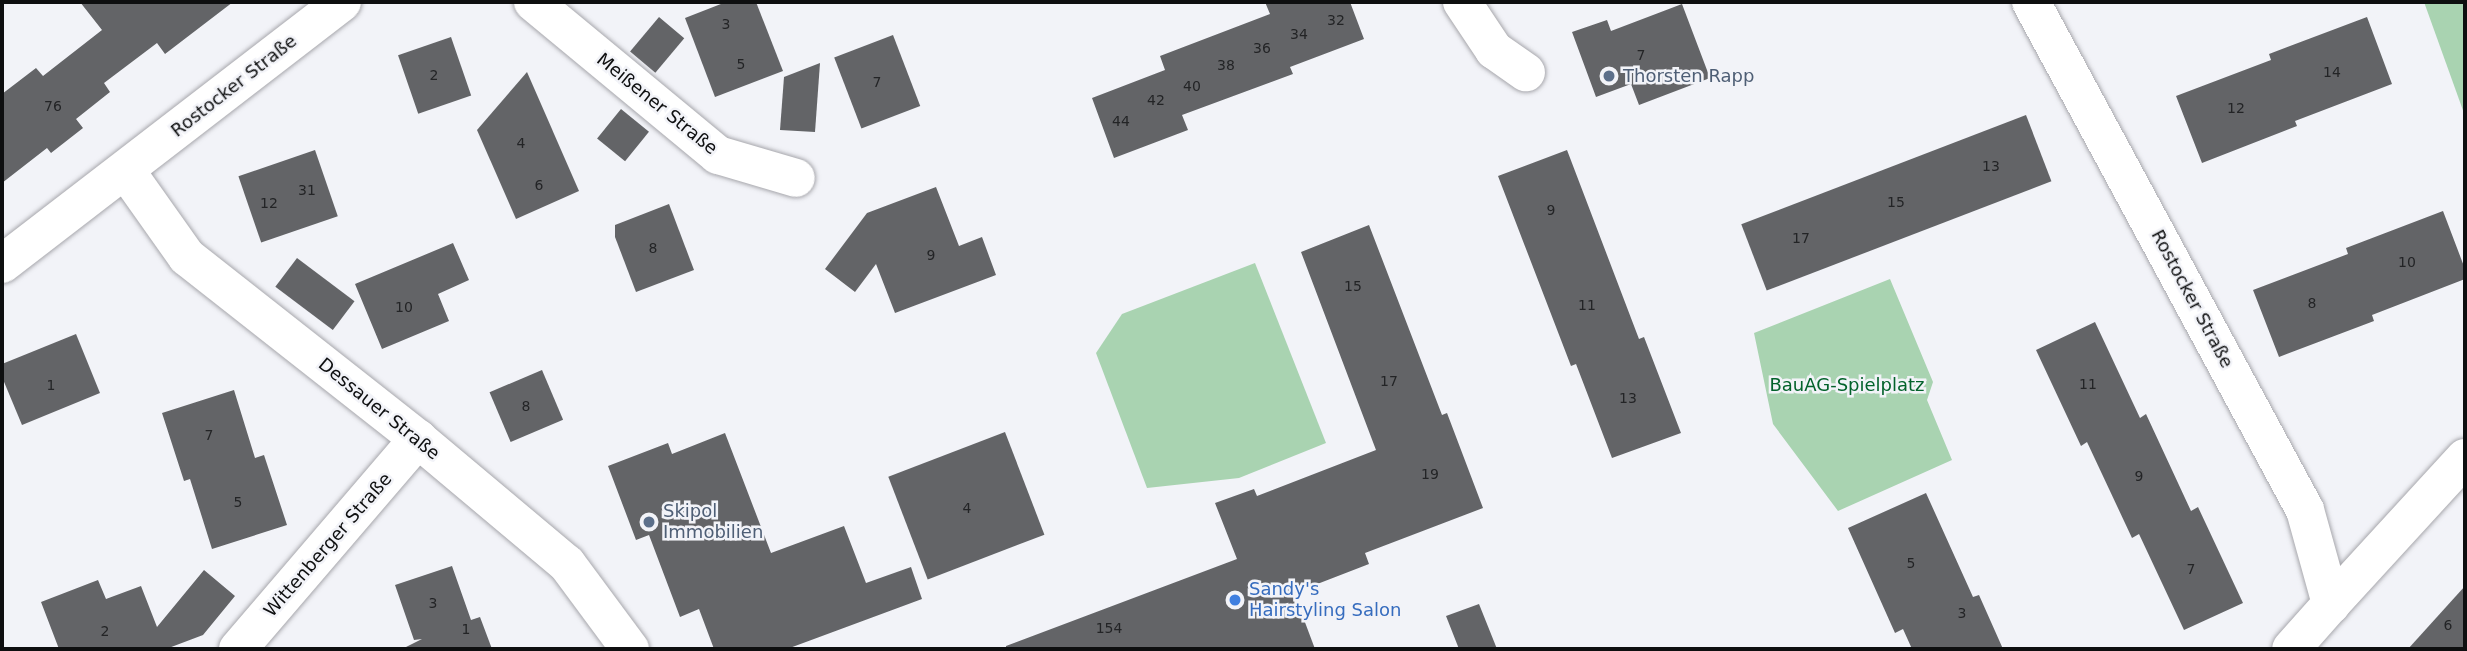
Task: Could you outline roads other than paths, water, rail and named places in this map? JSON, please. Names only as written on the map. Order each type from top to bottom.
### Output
[{"type":"street","name":"Rostocker Straße","points":[[2,264],[342,2]]},
{"type":"street","name":"Meißener Straße","points":[[533,2],[718,155],[796,178]]},
{"type":"street","points":[[1462,2],[1494,50],[1526,72]]},
{"type":"street","name":"Rostocker Straße","points":[[2031,2],[2305,510],[2331,604]]},
{"type":"street","name":"Dessauer Straße","points":[[126,171],[187,257],[418,439],[567,564],[630,649]]},
{"type":"street","name":"Wittenberger Straße","points":[[238,649],[418,439]]},
{"type":"street","points":[[2291,649],[2465,458]]},
{"type":"place","name":"Thorsten Rapp","points":[[1609,76]]},
{"type":"place","name":"Skipol Immobilien","points":[[649,522]]},
{"type":"place","name":"Sandy's Hairstyling Salon","points":[[1235,600]]},
{"type":"park label","name":"BauAG-Spielplatz","points":[[1847,385]]}]
